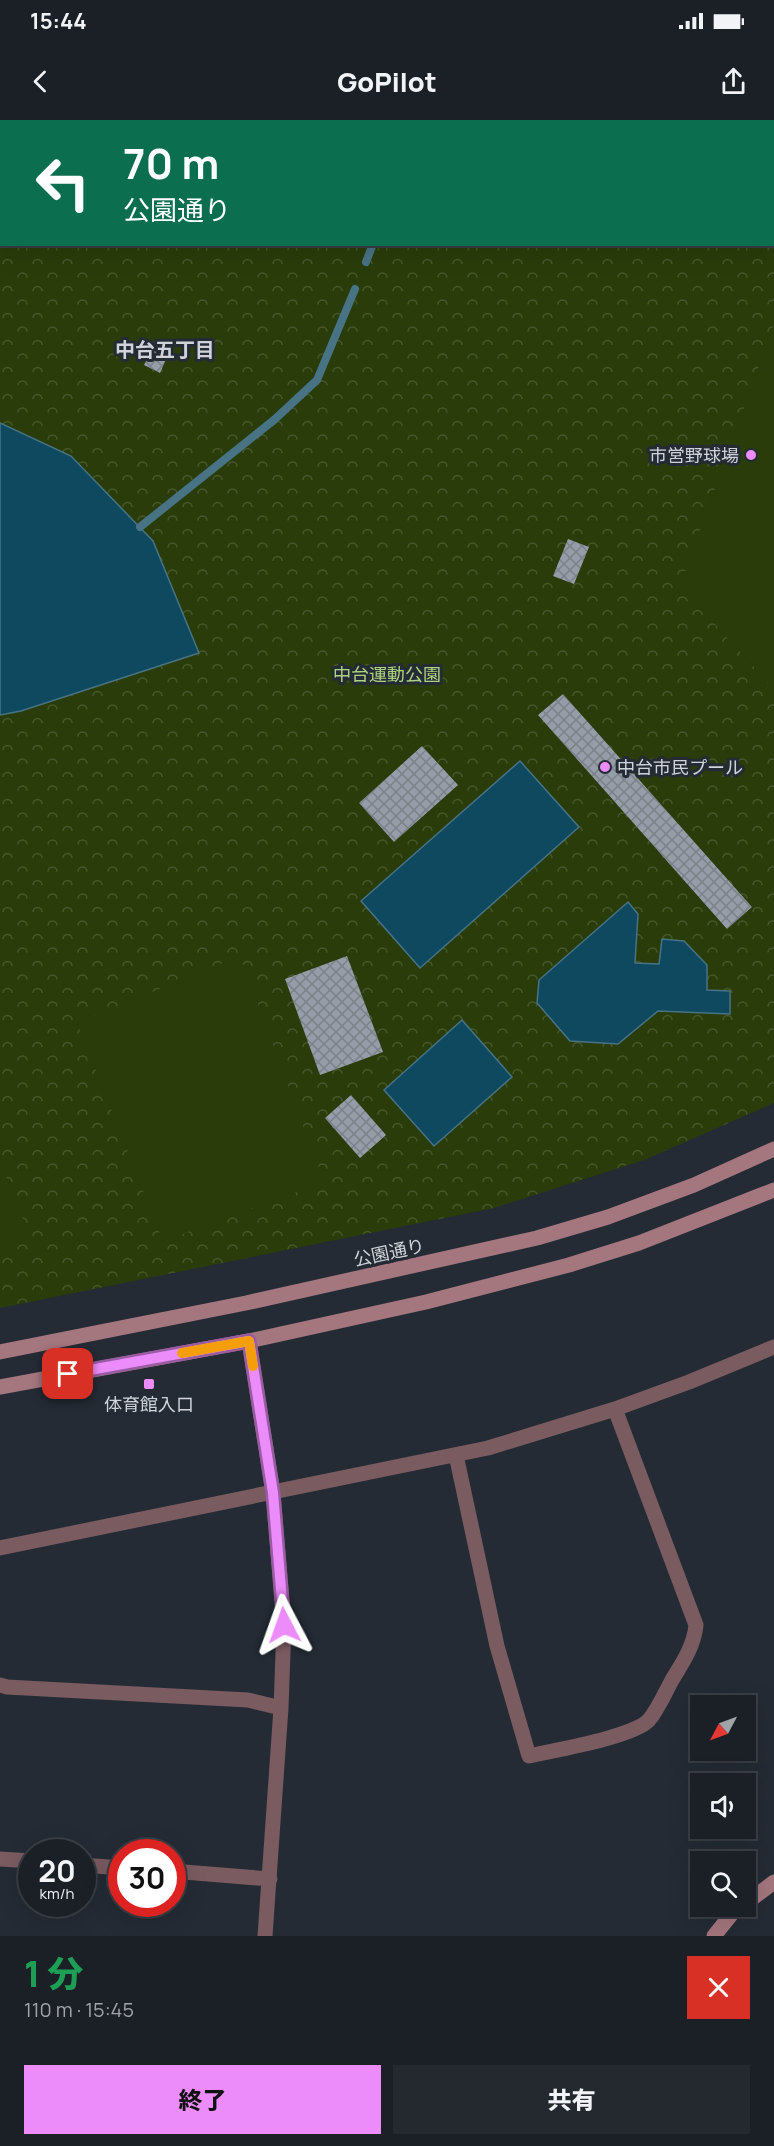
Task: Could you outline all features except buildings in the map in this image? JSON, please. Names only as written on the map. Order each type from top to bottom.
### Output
[{"type":"street","name":"公園通り","points":[[0,1352],[246,1303],[537,1239],[608,1217],[683,1189],[774,1149]]},
{"type":"street","points":[[0,1387],[249,1341],[426,1302],[569,1265],[639,1243],[774,1190]]},
{"type":"street","points":[[249,1341],[273,1493],[284,1625],[281,1708],[265,1936]]},
{"type":"street","points":[[0,1548],[488,1448],[615,1409],[774,1347]]},
{"type":"street","points":[[456,1455],[497,1646],[529,1756],[613,1736],[634,1729],[648,1721],[688,1655],[695,1639],[696,1625],[615,1409]]},
{"type":"street","points":[[0,1685],[248,1700],[281,1708]]},
{"type":"street","points":[[0,1859],[18,1860]]},
{"type":"street","points":[[186,1872],[270,1878]]},
{"type":"street","points":[[756,1896],[774,1882]]},
{"type":"street","points":[[714,1936],[729,1917]]},
{"type":"green space","name":"中台運動公園","points":[[0,246],[774,246],[774,1103],[644,1160],[494,1208],[0,1308]]},
{"type":"green space","name":"市営野球場","points":[[774,324],[774,689],[680,586]]},
{"type":"green space","points":[[240,956],[324,1182],[163,1241],[77,1023]]},
{"type":"green space","points":[[0,1161],[28,1232],[0,1243]]},
{"type":"water","points":[[0,423],[71,456],[153,541],[199,653],[21,711],[0,715]]},
{"type":"water","points":[[520,761],[579,827],[420,968],[361,901]]},
{"type":"water","points":[[628,902],[638,914],[635,963],[659,964],[662,939],[684,941],[707,965],[707,990],[730,991],[730,1014],[658,1011],[618,1044],[570,1041],[537,1003],[539,980]]},
{"type":"water","points":[[462,1020],[512,1077],[434,1146],[384,1090]]},
{"type":"waterway","points":[[366,262],[372,246]]},
{"type":"waterway","points":[[140,527],[274,420],[317,380],[355,289]]},
{"type":"slow traffic","points":[[182,1353],[249,1341],[253,1366]]},
{"type":"place","name":"市営野球場","points":[[751,455]]},
{"type":"place","name":"中台市民プール","points":[[605,767]]},
{"type":"place","name":"体育館入口","points":[[149,1384]]},
{"type":"district","name":"中台五丁目","points":[[165,349]]},
{"type":"route","points":[[68,1374],[249,1341],[273,1493],[284,1625]]}]
